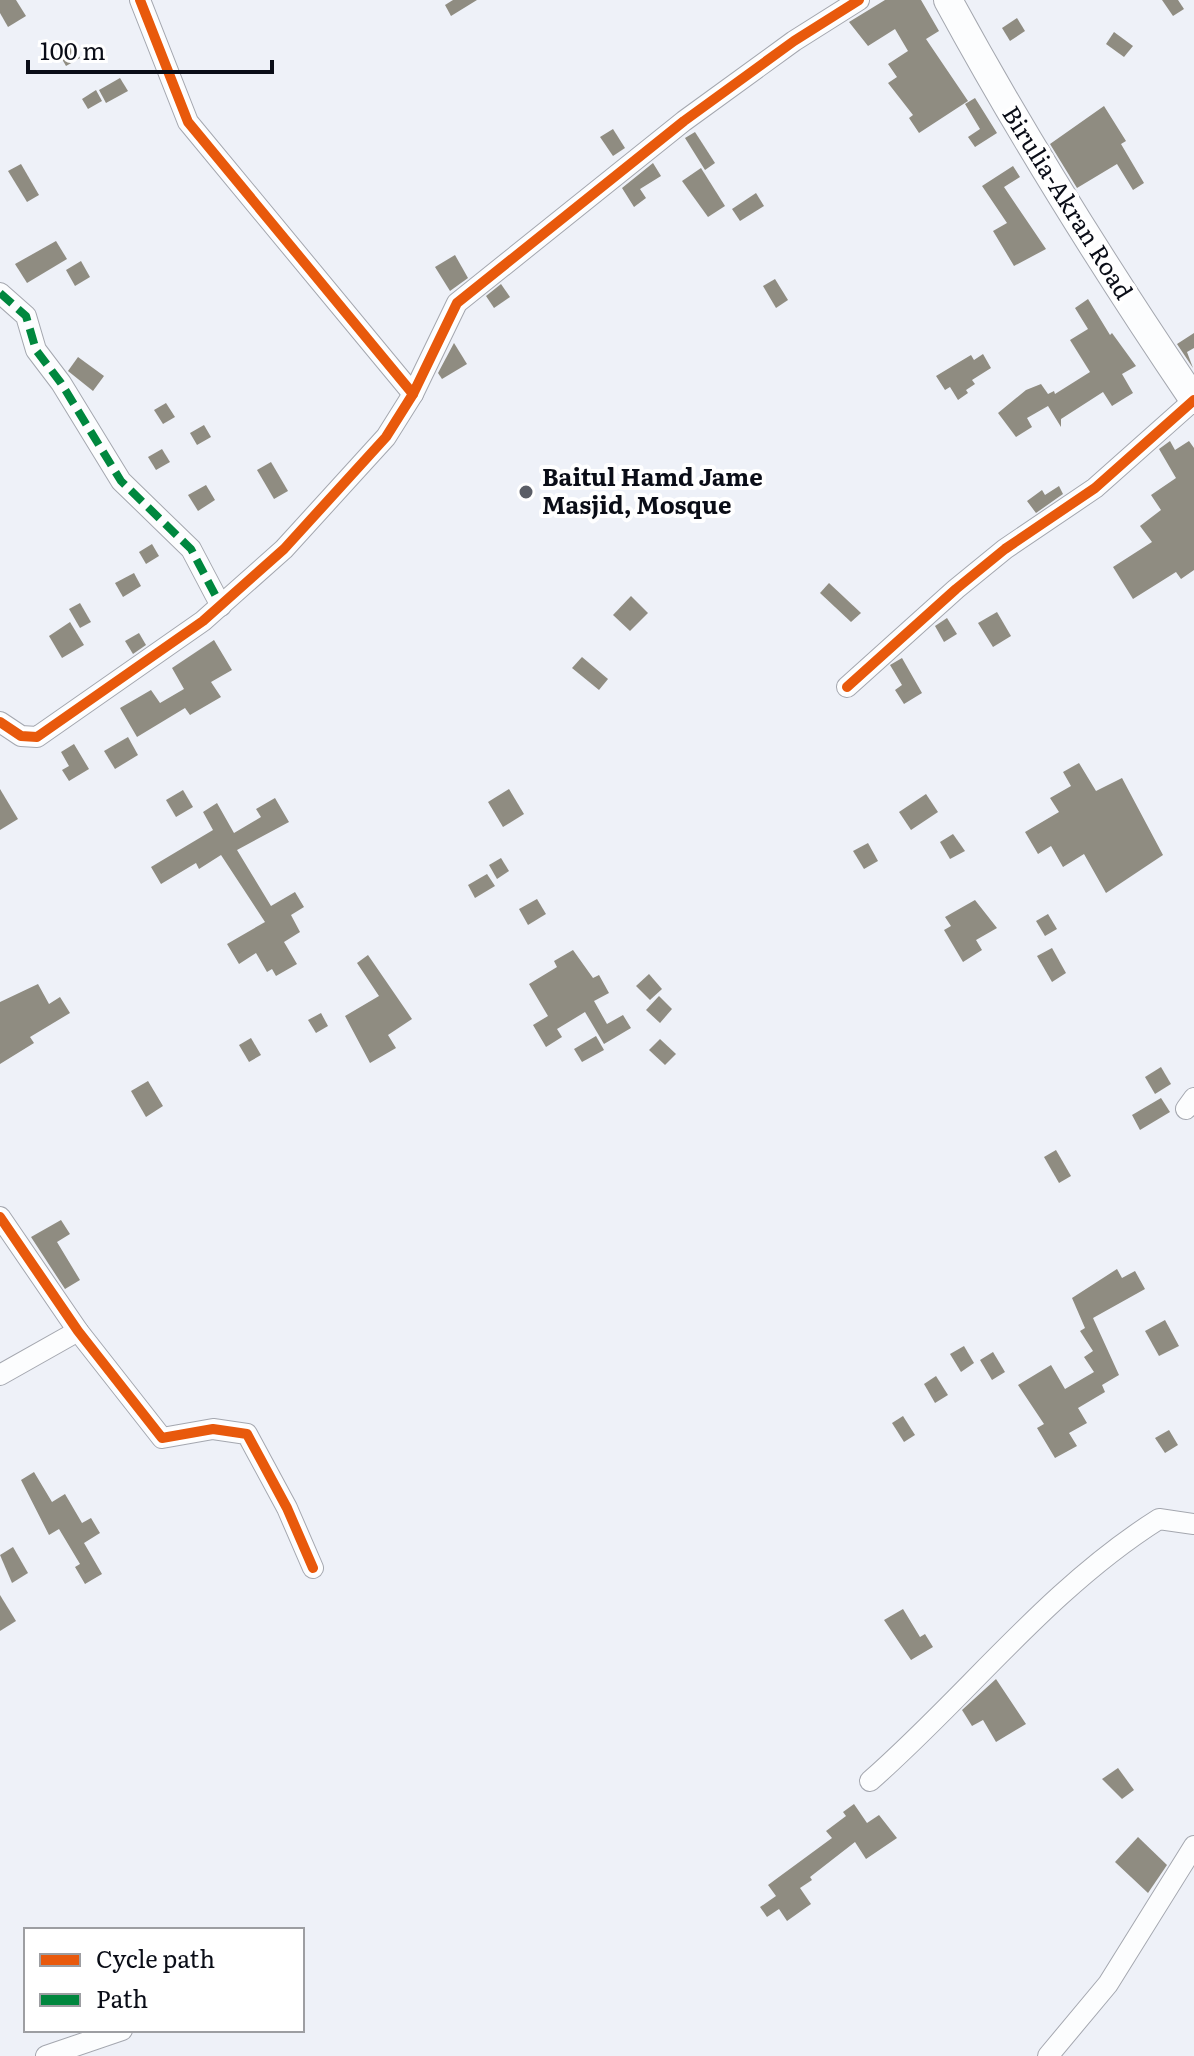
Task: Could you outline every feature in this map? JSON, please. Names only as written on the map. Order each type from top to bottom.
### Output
[{"type":"highway","name":"Birulia-Akran Road","points":[[948,0],[1035,155],[1194,400]]},
{"type":"street","points":[[140,0],[188,122],[269,224],[413,394]]},
{"type":"street","points":[[0,722],[21,736],[37,737],[221,606],[284,549],[356,474],[386,437],[413,394],[457,303],[684,121],[794,41],[859,0]]},
{"type":"street","points":[[0,293],[26,316],[36,350],[61,383],[121,481],[191,549],[221,606]]},
{"type":"street","points":[[847,687],[993,559],[1095,488],[1194,400]]},
{"type":"street","points":[[0,1217],[78,1331],[162,1438],[213,1429],[247,1434],[287,1508],[313,1568]]},
{"type":"street","points":[[0,1375],[78,1331]]},
{"type":"street","points":[[870,1781],[918,1739],[1022,1631],[1122,1543],[1159,1519],[1194,1524]]},
{"type":"street","points":[[1048,2056],[1108,1984],[1194,1846]]},
{"type":"street","points":[[46,2056],[116,2032]]},
{"type":"building","points":[[0,0],[16,0],[26,16],[8,27],[0,13]]},
{"type":"building","points":[[453,0],[477,0],[451,16],[445,5]]},
{"type":"building","points":[[885,0],[921,0],[939,31],[926,39],[968,101],[919,133],[909,118],[913,115],[888,83],[897,77],[888,64],[908,51],[895,29],[868,46],[849,22]]},
{"type":"building","points":[[1162,0],[1178,0],[1184,9],[1173,16]]},
{"type":"building","points":[[1017,18],[1025,31],[1010,41],[1002,28]]},
{"type":"building","points":[[1114,32],[1133,46],[1124,57],[1106,44]]},
{"type":"building","points":[[72,44],[80,58],[66,66],[58,52]]},
{"type":"building","points":[[120,78],[128,91],[106,103],[99,90]]},
{"type":"building","points":[[96,90],[102,101],[88,109],[82,99]]},
{"type":"building","points":[[975,98],[997,133],[975,147],[968,137],[980,129],[965,104]]},
{"type":"building","points":[[1104,106],[1126,141],[1121,144],[1144,183],[1133,190],[1117,164],[1077,188],[1050,144]]},
{"type":"building","points":[[613,129],[625,148],[613,156],[600,137]]},
{"type":"building","points":[[695,132],[715,163],[705,170],[685,138]]},
{"type":"building","points":[[653,163],[661,176],[640,189],[646,198],[634,207],[622,188]]},
{"type":"building","points":[[21,164],[39,195],[27,202],[8,171]]},
{"type":"building","points":[[1013,166],[1020,177],[1004,187],[1046,249],[1014,266],[993,231],[1007,223],[982,186]]},
{"type":"building","points":[[701,168],[725,206],[708,217],[682,181]]},
{"type":"building","points":[[756,193],[764,206],[740,221],[732,209]]},
{"type":"building","points":[[56,241],[67,259],[27,283],[15,264]]},
{"type":"building","points":[[455,255],[468,278],[450,291],[435,267]]},
{"type":"building","points":[[81,261],[90,277],[75,286],[66,270]]},
{"type":"building","points":[[775,279],[788,300],[776,308],[763,286]]},
{"type":"building","points":[[501,284],[510,297],[494,308],[486,296]]},
{"type":"building","points":[[1088,299],[1110,335],[1112,333],[1136,366],[1122,374],[1133,393],[1112,406],[1103,392],[1061,419],[1061,427],[1048,406],[1027,418],[1032,427],[1016,437],[998,413],[1026,390],[1041,384],[1048,394],[1054,391],[1055,394],[1090,372],[1070,340],[1088,329],[1075,308]]},
{"type":"building","points":[[1194,333],[1194,348],[1187,352],[1193,368],[1177,344]]},
{"type":"building","points":[[454,343],[467,364],[442,379],[438,373]]},
{"type":"building","points":[[983,354],[991,368],[972,380],[975,384],[958,400],[950,387],[945,390],[936,376],[971,355],[974,360]]},
{"type":"building","points":[[78,357],[104,376],[93,391],[68,371]]},
{"type":"building","points":[[166,403],[175,417],[163,424],[154,410]]},
{"type":"building","points":[[204,425],[211,437],[197,445],[190,433]]},
{"type":"building","points":[[1170,441],[1175,450],[1189,441],[1194,448],[1194,570],[1181,579],[1176,572],[1133,599],[1113,567],[1152,542],[1140,526],[1161,510],[1151,495],[1176,478],[1159,449]]},
{"type":"building","points":[[162,449],[170,462],[156,470],[148,457]]},
{"type":"building","points":[[271,462],[288,491],[274,499],[257,470]]},
{"type":"building","points":[[206,485],[215,500],[198,511],[188,495]]},
{"type":"building","points":[[1059,486],[1063,494],[1036,513],[1027,501],[1042,490],[1045,495]]},
{"type":"building","points":[[152,544],[159,556],[146,564],[139,552]]},
{"type":"building","points":[[134,573],[141,586],[123,597],[115,583]]},
{"type":"building","points":[[829,583],[861,613],[851,622],[820,593]]},
{"type":"building","points":[[631,596],[648,613],[630,631],[613,615]]},
{"type":"building","points":[[80,603],[91,622],[80,628],[69,609]]},
{"type":"building","points":[[997,612],[1011,636],[993,647],[978,623]]},
{"type":"building","points":[[947,618],[957,634],[944,642],[935,626]]},
{"type":"building","points":[[70,622],[84,645],[62,658],[49,636]]},
{"type":"building","points":[[139,633],[146,645],[133,654],[125,641]]},
{"type":"building","points":[[214,640],[232,670],[211,682],[221,697],[190,715],[185,708],[137,737],[120,708],[151,690],[160,703],[184,689],[172,668]]},
{"type":"building","points":[[582,657],[608,679],[599,690],[572,668]]},
{"type":"building","points":[[902,658],[922,693],[904,704],[895,690],[902,685],[890,665]]},
{"type":"building","points":[[128,737],[138,755],[115,769],[104,751]]},
{"type":"building","points":[[74,744],[89,769],[69,781],[62,770],[69,766],[61,752]]},
{"type":"building","points":[[1079,763],[1096,791],[1122,778],[1163,855],[1106,893],[1084,854],[1063,867],[1051,846],[1038,854],[1025,832],[1059,812],[1050,798],[1071,786],[1063,772]]},
{"type":"building","points":[[0,789],[18,819],[0,830]]},
{"type":"building","points":[[509,789],[524,814],[503,827],[488,802]]},
{"type":"building","points":[[183,790],[193,807],[176,817],[166,800]]},
{"type":"building","points":[[926,794],[938,812],[911,830],[899,812]]},
{"type":"building","points":[[275,798],[289,822],[237,850],[271,906],[295,892],[304,907],[291,915],[300,932],[284,942],[297,964],[276,976],[272,969],[267,972],[256,953],[239,964],[227,944],[265,922],[221,855],[199,869],[196,863],[161,884],[151,867],[213,830],[203,812],[217,803],[234,833],[261,817],[256,809]]},
{"type":"building","points":[[953,834],[965,851],[950,859],[940,842]]},
{"type":"building","points":[[868,843],[878,861],[864,869],[853,851]]},
{"type":"building","points":[[501,858],[509,871],[497,879],[489,865]]},
{"type":"building","points":[[487,874],[495,886],[475,898],[468,885]]},
{"type":"building","points":[[537,899],[546,914],[528,925],[519,909]]},
{"type":"building","points":[[975,900],[997,928],[976,940],[982,950],[963,962],[944,930],[951,926],[945,917]]},
{"type":"building","points":[[1048,914],[1057,929],[1045,936],[1036,921]]},
{"type":"building","points":[[1052,948],[1066,973],[1052,982],[1037,956]]},
{"type":"building","points":[[573,950],[593,978],[599,975],[609,993],[594,1001],[607,1024],[623,1015],[631,1028],[604,1044],[585,1012],[557,1029],[562,1037],[546,1047],[533,1025],[548,1016],[529,984],[557,967],[554,961]]},
{"type":"building","points":[[368,955],[412,1019],[388,1035],[396,1048],[370,1063],[345,1016],[379,996],[357,963]]},
{"type":"building","points":[[649,974],[662,989],[650,1000],[636,986]]},
{"type":"building","points":[[38,984],[49,1004],[60,997],[70,1013],[30,1037],[34,1043],[0,1064],[0,1002]]},
{"type":"building","points":[[659,996],[672,1009],[660,1023],[646,1010]]},
{"type":"building","points":[[321,1013],[328,1026],[316,1033],[308,1020]]},
{"type":"building","points":[[596,1036],[604,1050],[582,1062],[574,1049]]},
{"type":"building","points":[[251,1038],[261,1055],[249,1062],[239,1045]]},
{"type":"building","points":[[660,1039],[676,1054],[665,1065],[649,1050]]},
{"type":"building","points":[[1161,1067],[1171,1084],[1155,1094],[1145,1077]]},
{"type":"building","points":[[148,1081],[163,1106],[146,1117],[131,1091]]},
{"type":"building","points":[[1161,1098],[1170,1112],[1140,1130],[1132,1115]]},
{"type":"building","points":[[1056,1150],[1071,1176],[1059,1183],[1044,1157]]},
{"type":"building","points":[[61,1220],[70,1234],[57,1242],[80,1280],[65,1289],[31,1237]]},
{"type":"building","points":[[1117,1269],[1122,1278],[1135,1271],[1145,1289],[1093,1318],[1119,1375],[1102,1385],[1105,1392],[1078,1408],[1087,1423],[1069,1433],[1077,1446],[1055,1458],[1037,1428],[1044,1424],[1018,1385],[1051,1365],[1065,1389],[1094,1372],[1084,1357],[1093,1351],[1080,1331],[1085,1328],[1072,1298]]},
{"type":"building","points":[[1165,1320],[1179,1346],[1159,1356],[1145,1331]]},
{"type":"building","points":[[964,1346],[974,1363],[961,1372],[950,1354]]},
{"type":"building","points":[[993,1352],[1005,1372],[992,1380],[980,1360]]},
{"type":"building","points":[[936,1376],[948,1395],[935,1403],[924,1384]]},
{"type":"building","points":[[903,1416],[915,1435],[904,1442],[892,1423]]},
{"type":"building","points":[[1169,1430],[1178,1445],[1165,1453],[1155,1438]]},
{"type":"building","points":[[34,1472],[52,1502],[65,1494],[82,1523],[91,1518],[100,1533],[84,1543],[102,1574],[85,1584],[75,1567],[80,1564],[59,1529],[49,1535],[21,1480]]},
{"type":"building","points":[[13,1547],[28,1573],[12,1583],[0,1555]]},
{"type":"building","points":[[0,1595],[16,1621],[0,1631]]},
{"type":"building","points":[[903,1609],[920,1637],[925,1634],[933,1647],[911,1660],[884,1620]]},
{"type":"building","points":[[996,1679],[1026,1724],[996,1742],[983,1720],[972,1726],[962,1710]]},
{"type":"building","points":[[1118,1768],[1134,1790],[1122,1799],[1102,1779]]},
{"type":"building","points":[[854,1804],[867,1823],[879,1815],[897,1838],[866,1859],[855,1842],[800,1888],[811,1904],[787,1921],[779,1909],[767,1917],[760,1907],[776,1896],[768,1885],[832,1838],[826,1831],[846,1816],[843,1812]]},
{"type":"building","points":[[1138,1837],[1167,1865],[1148,1893],[1115,1862]]},
{"type":"marked path","points":[[0,293],[26,316],[36,350],[61,383],[121,481],[191,549],[221,606]]},
{"type":"cycle path","points":[[140,0],[188,122],[413,394]]},
{"type":"cycle path","points":[[0,722],[21,736],[37,737],[203,621],[284,549],[386,437],[413,394],[457,303],[684,121],[794,41],[859,0]]},
{"type":"cycle path","points":[[847,687],[956,589],[1005,549],[1095,488],[1194,400]]},
{"type":"cycle path","points":[[0,1217],[78,1331],[162,1438],[213,1429],[247,1434],[287,1508],[313,1568]]},
{"type":"place","name":"Baitul Hamd Jame Masjid, Mosque","points":[[526,492]]}]
